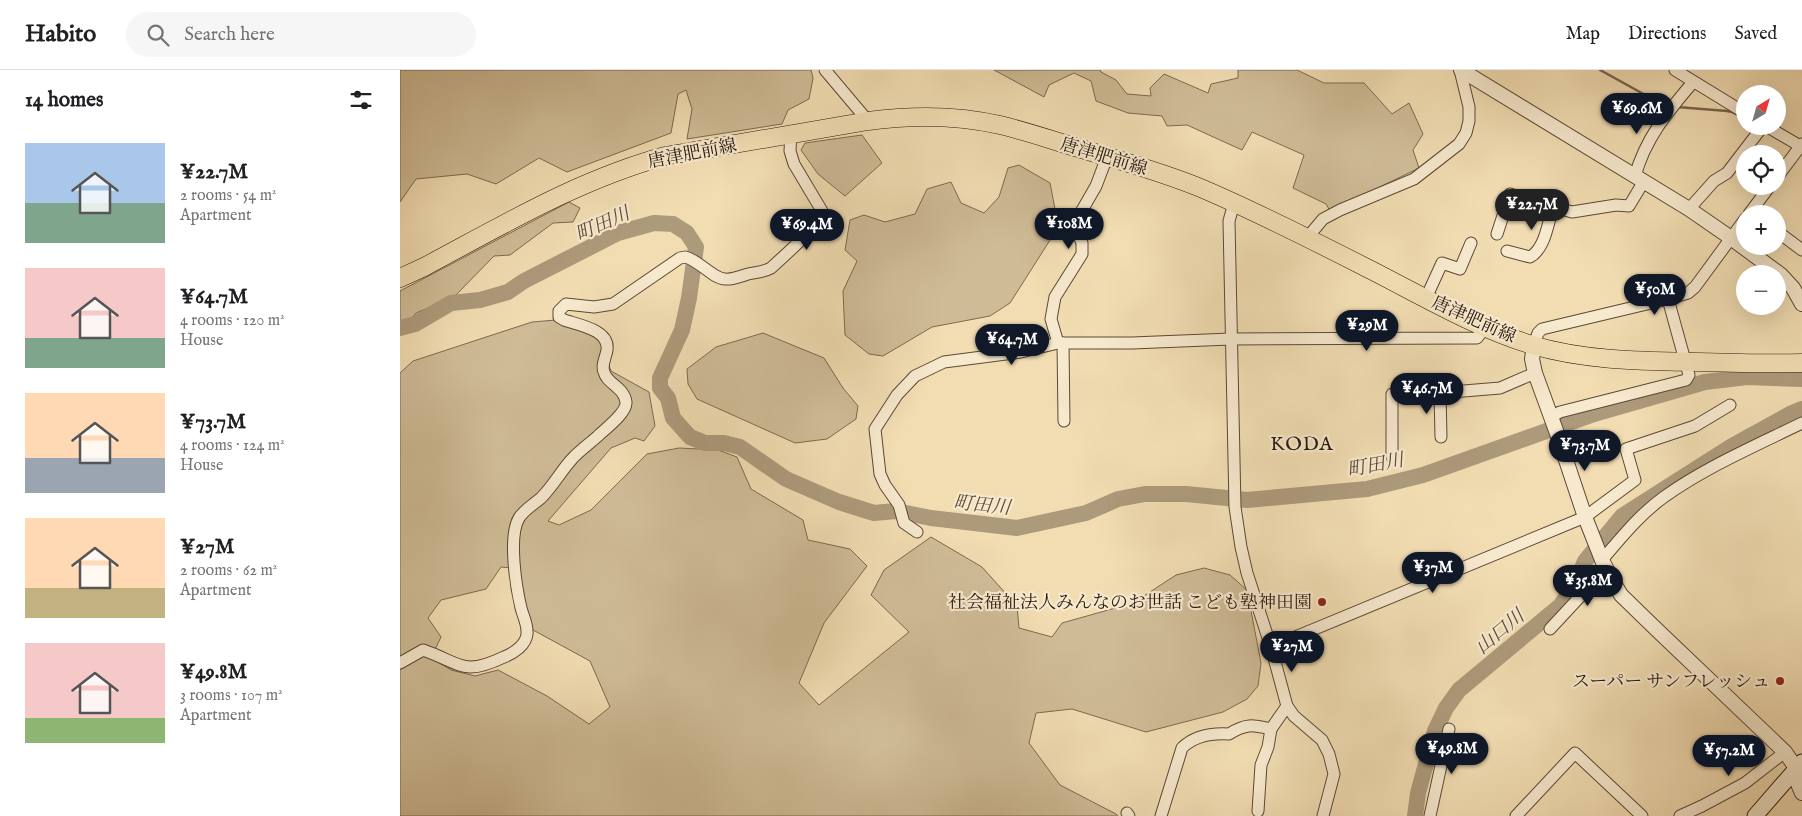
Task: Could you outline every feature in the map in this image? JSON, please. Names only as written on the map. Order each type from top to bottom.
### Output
[{"type":"main road","name":"唐津肥前線","points":[[400,278],[562,195],[619,169],[665,156],[868,121],[915,117],[971,120],[1000,125],[1169,177],[1234,203],[1485,328],[1534,345],[1570,354],[1641,361],[1802,363]]},
{"type":"main road","points":[[1755,816],[1799,765]]},
{"type":"street","points":[[825,70],[868,121]]},
{"type":"street","points":[[1460,70],[1689,209],[1781,275],[1793,288],[1802,304]]},
{"type":"street","points":[[1307,238],[1323,219],[1414,179],[1459,144],[1466,133],[1469,121],[1469,107],[1460,70]]},
{"type":"street","points":[[1675,70],[1736,108]]},
{"type":"street","points":[[1497,234],[1510,194],[1572,212],[1616,205],[1628,206],[1640,179],[1640,158],[1652,134],[1693,82]]},
{"type":"street","points":[[400,663],[423,650],[453,664],[468,668],[487,665],[516,652],[527,634],[521,607],[513,537],[517,522],[520,516],[550,488],[572,459],[622,412],[626,402],[624,395],[618,387],[604,374],[603,366],[608,348],[606,339],[600,333],[564,320],[560,317],[559,311],[566,304],[594,307],[614,304],[680,258],[688,257],[700,263],[723,280],[765,271],[788,252],[820,217],[822,211],[794,164],[790,151],[791,134]]},
{"type":"street","points":[[1689,209],[1714,181],[1727,173],[1757,135]]},
{"type":"street","points":[[1775,135],[1800,148],[1786,166]]},
{"type":"street","points":[[1064,421],[1060,343],[1052,319],[1054,297],[1082,254],[1082,243],[1077,231],[1077,219],[1096,186],[1107,157]]},
{"type":"street","points":[[1234,203],[1230,221],[1235,507],[1245,564],[1287,706],[1294,716],[1322,740],[1329,754],[1334,774],[1323,816]]},
{"type":"street","points":[[1507,250],[1530,257],[1536,254],[1540,248],[1553,206]]},
{"type":"street","points":[[1736,232],[1695,287],[1688,293],[1542,329],[1538,333],[1532,359],[1535,373],[1585,516],[1603,563],[1621,595],[1799,765],[1796,779],[1802,792]]},
{"type":"street","points":[[1786,238],[1802,250]]},
{"type":"street","points":[[1426,298],[1442,263],[1460,269],[1471,243]]},
{"type":"street","points":[[1551,417],[1560,412],[1686,380],[1689,375],[1668,299]]},
{"type":"street","points":[[917,532],[904,523],[899,505],[880,474],[875,429],[897,395],[915,376],[944,362],[1021,352],[1060,343],[1132,343],[1231,339],[1477,338],[1485,328]]},
{"type":"street","points":[[1392,458],[1392,394],[1440,393],[1500,388],[1535,373]]},
{"type":"street","points":[[1440,393],[1441,437]]},
{"type":"street","points":[[1271,647],[1585,516],[1635,480],[1626,449],[1695,426],[1730,405]]},
{"type":"street","points":[[1550,629],[1589,587],[1603,563],[1634,523],[1663,498],[1726,460],[1802,423]]},
{"type":"street","points":[[1258,810],[1261,765],[1272,729],[1287,706]]},
{"type":"street","points":[[1161,816],[1182,748],[1189,741],[1213,733],[1230,734],[1240,727],[1252,725],[1272,729]]},
{"type":"street","points":[[1430,816],[1449,729]]},
{"type":"street","points":[[1680,816],[1745,783],[1785,752]]},
{"type":"street","points":[[1516,816],[1575,753],[1642,816]]},
{"type":"shaded area","points":[[400,70],[811,70],[813,78],[809,99],[788,110],[782,124],[687,139],[692,109],[686,90],[678,94],[671,133],[567,172],[539,158],[496,184],[467,174],[416,179],[400,202]]},
{"type":"shaded area","points":[[994,70],[1100,70],[1116,80],[1127,94],[1151,96],[1150,88],[1164,74],[1208,93],[1211,84],[1238,78],[1238,70],[1297,70],[1324,83],[1364,83],[1392,114],[1409,103],[1423,134],[1413,150],[1419,168],[1330,211],[1326,204],[1293,188],[1304,155],[1252,132],[1242,150],[1187,125],[1167,126],[1162,116],[1128,113],[1096,101],[1091,81],[1074,73],[1049,85],[1044,97]]},
{"type":"shaded area","points":[[862,135],[882,163],[845,196],[818,174],[801,150],[805,143]]},
{"type":"shaded area","points":[[1019,165],[1050,183],[1056,214],[1052,237],[1010,303],[990,316],[932,327],[883,356],[869,354],[845,335],[843,291],[857,261],[845,250],[850,220],[864,215],[885,222],[915,214],[927,189],[951,182],[961,203],[984,213],[999,197],[1008,168]]},
{"type":"shaded area","points":[[569,202],[580,208],[573,222],[553,223],[510,255],[494,256],[454,297],[416,313],[400,331],[400,291]]},
{"type":"shaded area","points":[[556,320],[599,335],[611,371],[649,392],[655,426],[644,441],[635,438],[611,448],[548,521],[559,525],[591,510],[647,454],[679,448],[718,450],[737,457],[751,489],[803,520],[808,540],[850,549],[867,566],[824,623],[799,683],[819,705],[909,632],[871,595],[884,570],[931,537],[982,567],[1017,606],[1019,628],[1052,637],[1062,623],[1133,603],[1176,575],[1204,568],[1230,575],[1247,590],[1261,663],[1258,686],[1247,699],[1223,712],[1146,732],[1072,709],[1036,713],[1029,743],[1060,785],[1118,816],[400,816],[400,373],[413,361],[532,322]],"holes":[[[501,567],[513,568],[533,630],[590,661],[610,707],[589,724],[547,696],[498,670],[475,676],[451,670],[431,658],[441,637],[428,618],[441,600],[486,589]]]},
{"type":"shaded area","points":[[763,333],[824,358],[843,388],[858,406],[856,419],[827,439],[795,443],[697,399],[688,384],[687,369],[716,347]]},
{"type":"waterway","points":[[1600,70],[1667,107]]},
{"type":"waterway","points":[[1677,107],[1727,111],[1736,114]]},
{"type":"waterway","name":"町田川","points":[[400,328],[415,324],[451,303],[480,300],[508,292],[524,281],[618,233],[654,223],[673,224],[687,233],[696,247],[689,298],[682,330],[660,378],[660,388],[668,398],[673,418],[690,437],[705,443],[724,443],[740,447],[786,479],[839,502],[874,513],[896,511],[931,518],[1017,528],[1086,513],[1118,499],[1145,494],[1186,494],[1247,500],[1367,489],[1423,475],[1594,414],[1705,382],[1747,377],[1802,379]]},
{"type":"waterway","name":"山口川","points":[[1415,816],[1418,793],[1435,731],[1446,708],[1459,690],[1560,606],[1577,581],[1585,561],[1622,516],[1732,446],[1802,409]]},
{"type":"place","name":"社会福祉法人みんなのお世話 こども塾神田園","points":[[1322,602]]},
{"type":"place","name":"スーパー サンフレッシュ","points":[[1780,681]]},
{"type":"district","name":"KODA","points":[[1302,443]]}]
